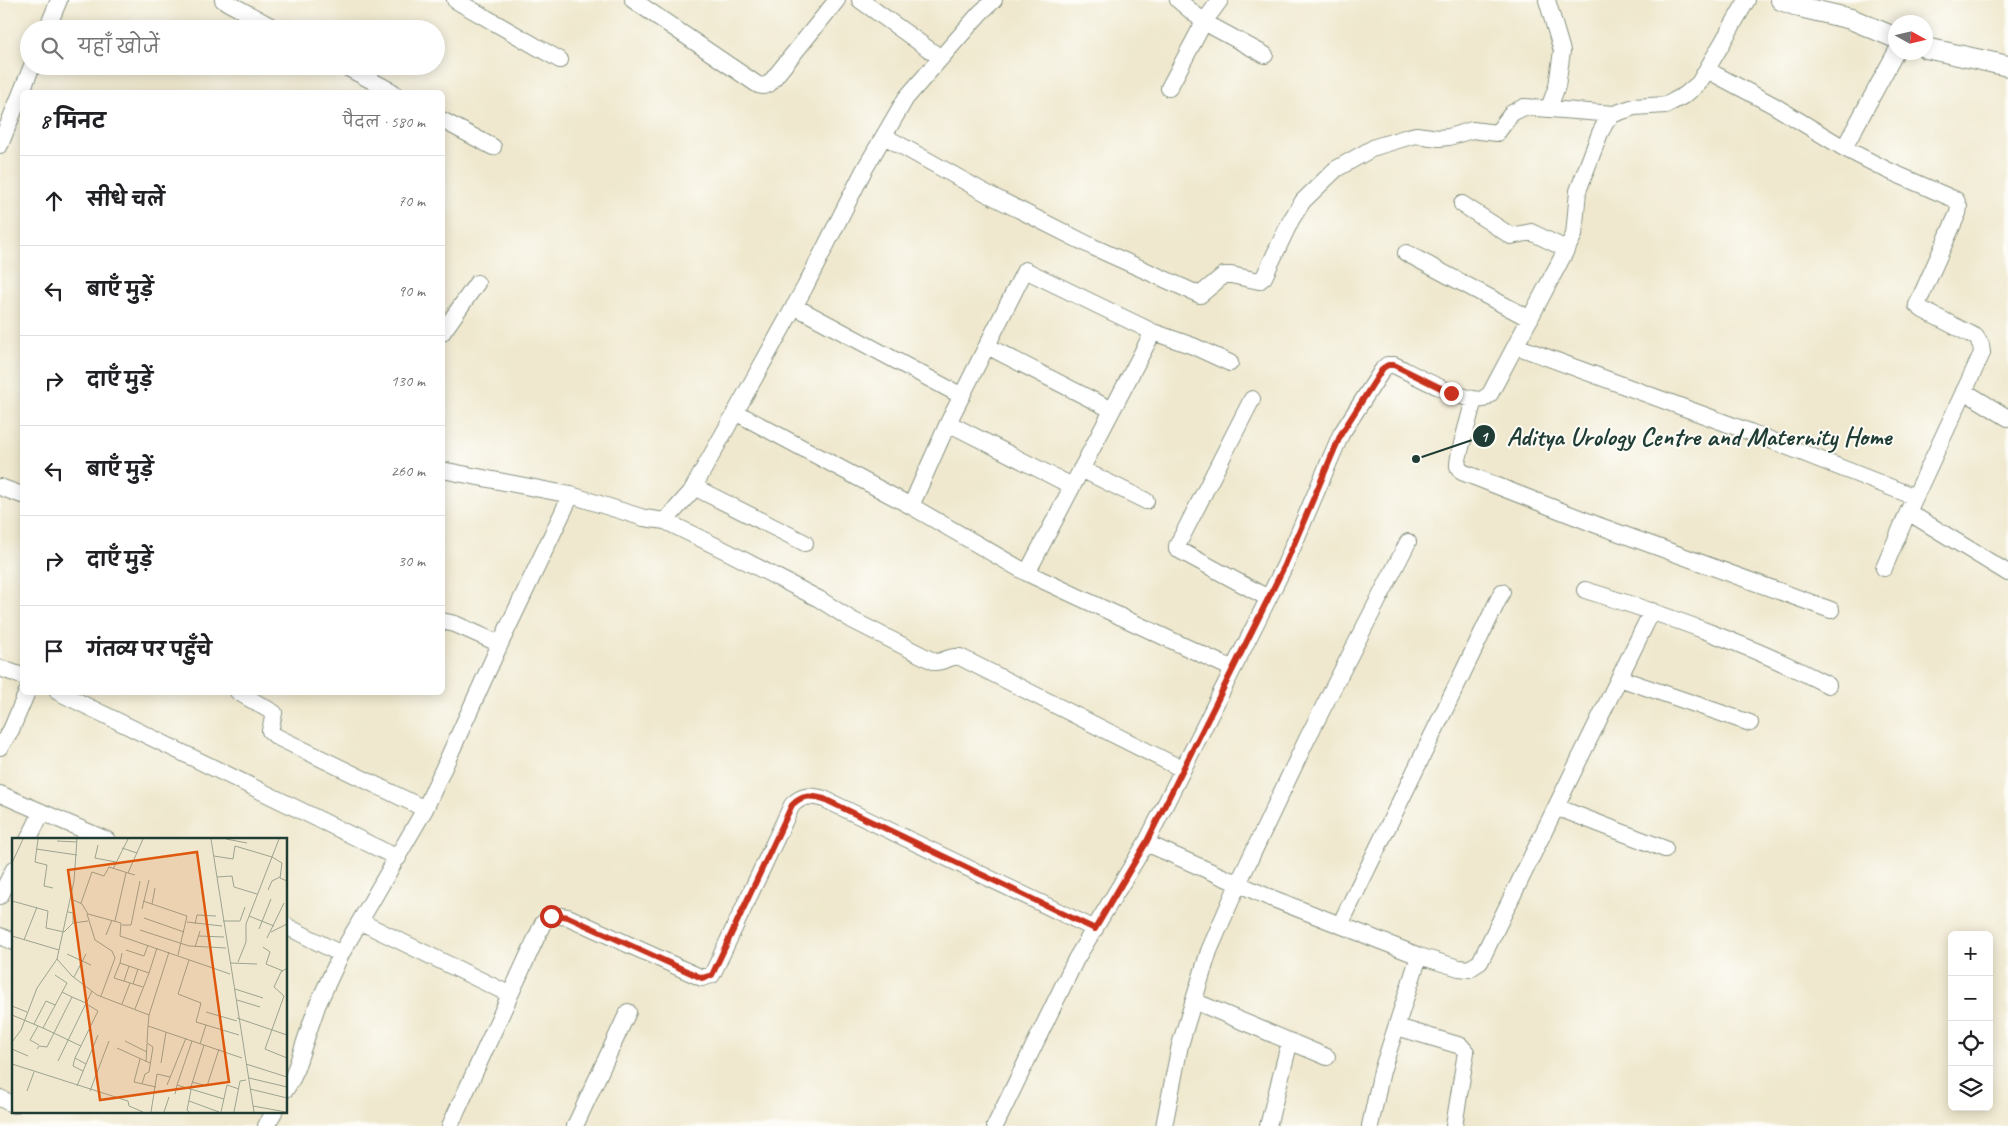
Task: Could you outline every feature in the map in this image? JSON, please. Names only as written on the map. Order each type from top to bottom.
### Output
[{"type":"street","points":[[51,20],[59,0]]},
{"type":"street","points":[[223,0],[260,20]]},
{"type":"street","points":[[455,0],[560,60]]},
{"type":"street","points":[[633,0],[758,85],[764,86],[770,84],[837,0]]},
{"type":"street","points":[[860,0],[941,58]]},
{"type":"street","points":[[664,522],[694,487],[794,306],[864,170],[906,98],[994,0]]},
{"type":"street","points":[[1178,0],[1204,22],[1265,55]]},
{"type":"street","points":[[1168,88],[1204,22],[1220,0]]},
{"type":"street","points":[[1547,0],[1562,51],[1558,86],[1549,108]]},
{"type":"street","points":[[995,1126],[1076,960],[1146,843],[1285,565],[1341,434],[1383,368],[1388,365],[1394,365],[1451,393],[1474,399],[1483,399],[1490,394],[1574,235],[1578,192],[1600,133],[1607,120],[1614,114],[1634,107],[1666,105],[1685,95],[1699,83],[1747,0]]},
{"type":"street","points":[[1781,0],[1800,7],[1851,19],[1888,35]]},
{"type":"street","points":[[1933,50],[2008,66]]},
{"type":"street","points":[[1844,148],[1892,60]]},
{"type":"street","points":[[1707,70],[1773,105],[1844,148],[1887,170],[1956,200],[1959,204],[1958,213],[1918,305],[1928,313],[1976,337],[1981,345],[1982,353],[1884,568]]},
{"type":"street","points":[[22,90],[28,75]]},
{"type":"street","points":[[361,75],[388,90]]},
{"type":"street","points":[[0,145],[20,96]]},
{"type":"street","points":[[884,136],[984,192],[1093,247],[1200,295],[1204,294],[1224,275],[1259,281],[1264,277],[1291,220],[1304,201],[1336,169],[1375,147],[1416,135],[1439,138],[1472,130],[1497,133],[1512,113],[1518,109],[1549,108],[1614,114]]},
{"type":"street","points":[[445,122],[493,147]]},
{"type":"street","points":[[1462,204],[1511,236],[1530,232],[1566,249]]},
{"type":"street","points":[[1406,253],[1530,319]]},
{"type":"street","points":[[911,506],[948,423],[1025,270],[1153,332],[1193,346],[1230,364]]},
{"type":"street","points":[[445,329],[477,283]]},
{"type":"street","points":[[794,306],[962,396]]},
{"type":"street","points":[[1027,573],[1153,332]]},
{"type":"street","points":[[987,346],[1112,410]]},
{"type":"street","points":[[1516,346],[1750,432],[1915,497]]},
{"type":"street","points":[[1964,391],[2008,418]]},
{"type":"street","points":[[1252,399],[1177,549],[1268,598]]},
{"type":"street","points":[[1474,399],[1458,457],[1458,466],[1462,472],[1597,525],[1831,610]]},
{"type":"street","points":[[735,412],[911,506],[1027,573],[1232,669]]},
{"type":"street","points":[[948,423],[1072,486]]},
{"type":"street","points":[[1081,469],[1146,501]]},
{"type":"street","points":[[445,471],[572,496],[644,518],[664,522],[738,557],[819,599],[852,620],[935,662],[951,657],[960,657],[1182,770]]},
{"type":"street","points":[[0,487],[20,494]]},
{"type":"street","points":[[694,487],[805,543]]},
{"type":"street","points":[[288,1080],[317,1006],[341,954],[425,809],[500,644],[572,496]]},
{"type":"street","points":[[1908,512],[2008,573]]},
{"type":"street","points":[[1164,1126],[1180,1045],[1209,952],[1238,884],[1307,739],[1408,542]]},
{"type":"street","points":[[1586,590],[1703,629],[1807,674],[1828,686]]},
{"type":"street","points":[[1340,925],[1502,592]]},
{"type":"street","points":[[1146,843],[1238,884],[1419,956],[1459,968],[1469,968],[1480,962],[1652,611]]},
{"type":"street","points":[[445,622],[455,624],[500,644]]},
{"type":"street","points":[[0,668],[20,675]]},
{"type":"street","points":[[1620,678],[1750,723]]},
{"type":"street","points":[[0,747],[11,730],[26,695]]},
{"type":"street","points":[[64,695],[398,858]]},
{"type":"street","points":[[243,695],[274,713],[270,731],[277,738],[425,809]]},
{"type":"street","points":[[0,794],[102,838]]},
{"type":"street","points":[[450,1126],[543,923],[551,916],[568,917],[702,978],[712,975],[792,805],[799,797],[812,796],[824,799],[1095,929]]},
{"type":"street","points":[[1556,807],[1665,849]]},
{"type":"street","points":[[29,838],[42,812]]},
{"type":"street","points":[[0,896],[12,873]]},
{"type":"street","points":[[361,922],[510,994]]},
{"type":"street","points":[[288,927],[341,954]]},
{"type":"street","points":[[0,936],[12,941]]},
{"type":"street","points":[[1370,1126],[1382,1071],[1419,956]]},
{"type":"street","points":[[1194,1001],[1327,1057]]},
{"type":"street","points":[[575,1126],[628,1012]]},
{"type":"street","points":[[1396,1026],[1461,1046],[1465,1049],[1454,1126]]},
{"type":"street","points":[[1268,1126],[1290,1041]]},
{"type":"street","points":[[0,1098],[12,1104]]},
{"type":"street","points":[[266,1126],[273,1114]]},
{"type":"place","name":"Aditya Urology Centre and Maternity Home","points":[[1416,459]]},
{"type":"route","points":[[551,916],[568,917],[702,978],[708,978],[712,975],[792,805],[799,797],[812,796],[824,799],[1095,929],[1146,843],[1285,565],[1341,434],[1383,368],[1388,365],[1394,365],[1451,393]]}]
